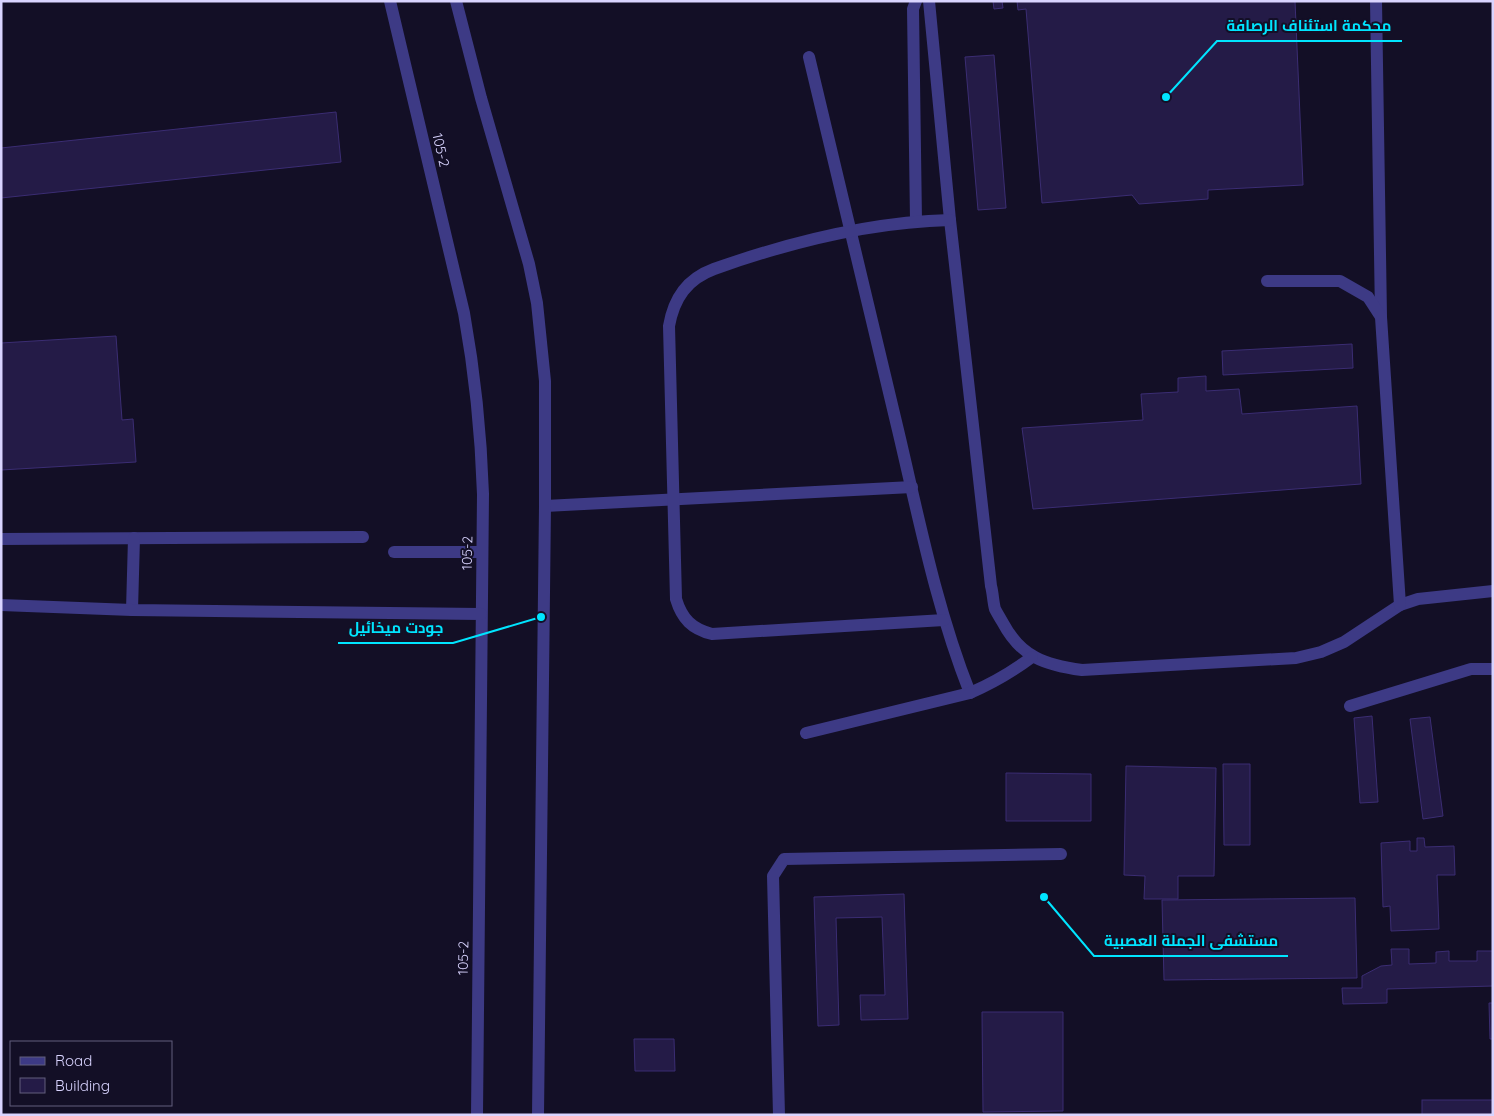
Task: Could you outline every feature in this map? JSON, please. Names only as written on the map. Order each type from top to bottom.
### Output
[{"type":"street","name":"105-2","points":[[390,1],[456,278],[472,358],[481,448],[482,614],[476,1115]]},
{"type":"street","points":[[456,1],[483,107],[529,264],[537,302],[545,381],[538,1115]]},
{"type":"street","points":[[916,1],[914,9],[916,221]]},
{"type":"street","points":[[929,1],[950,220],[991,586],[995,609],[1009,634],[1021,648],[1032,657],[1058,667],[1082,670],[1296,658],[1321,652],[1344,642],[1400,605],[1418,599],[1493,591]]},
{"type":"street","points":[[1376,1],[1381,317],[1400,605]]},
{"type":"street","points":[[809,57],[912,487],[932,580],[970,693]]},
{"type":"street","points":[[944,620],[722,634],[702,632],[685,620],[676,599],[669,326],[676,301],[683,290],[702,273],[788,245],[916,221],[950,220]]},
{"type":"street","points":[[1267,281],[1340,281],[1368,297],[1381,317]]},
{"type":"street","points":[[545,506],[912,487]]},
{"type":"street","points":[[1,539],[364,537]]},
{"type":"street","points":[[132,610],[134,538]]},
{"type":"street","points":[[394,552],[482,552]]},
{"type":"street","points":[[1,605],[132,610],[482,614]]},
{"type":"street","points":[[806,733],[970,693],[993,683],[1032,657]]},
{"type":"street","points":[[1350,706],[1471,669],[1493,669]]},
{"type":"street","points":[[780,1115],[773,876],[784,859],[1061,854]]},
{"type":"building","points":[[993,1],[1002,1],[1003,8],[994,9]]},
{"type":"building","points":[[1017,1],[1295,1],[1303,185],[1208,190],[1208,199],[1139,204],[1132,195],[1042,203],[1026,9],[1018,10]]},
{"type":"building","points":[[994,55],[1006,208],[978,210],[965,57]]},
{"type":"building","points":[[336,112],[341,162],[1,198],[1,148]]},
{"type":"building","points":[[116,336],[122,420],[133,419],[136,462],[1,470],[1,343]]},
{"type":"building","points":[[1352,344],[1353,368],[1223,375],[1222,351]]},
{"type":"building","points":[[1206,376],[1206,391],[1239,389],[1242,414],[1357,406],[1361,484],[1033,509],[1022,428],[1143,420],[1141,394],[1178,392],[1178,378]]},
{"type":"building","points":[[1372,716],[1378,802],[1360,803],[1354,718]]},
{"type":"building","points":[[1430,717],[1443,816],[1423,819],[1410,719]]},
{"type":"building","points":[[1223,764],[1250,764],[1250,845],[1224,845]]},
{"type":"building","points":[[1126,766],[1216,768],[1214,876],[1178,876],[1178,899],[1144,899],[1145,876],[1124,875]]},
{"type":"building","points":[[1006,773],[1091,774],[1091,821],[1006,821]]},
{"type":"building","points":[[1417,838],[1424,838],[1425,847],[1454,846],[1455,875],[1437,875],[1439,929],[1391,931],[1390,906],[1383,907],[1381,843],[1410,841],[1410,851],[1417,851]]},
{"type":"building","points":[[904,894],[908,1019],[861,1020],[860,995],[885,995],[882,917],[836,918],[839,1025],[818,1026],[814,897]]},
{"type":"building","points":[[1355,898],[1357,978],[1164,980],[1162,900]]},
{"type":"building","points":[[1391,949],[1409,949],[1409,964],[1436,963],[1436,952],[1449,951],[1449,961],[1477,961],[1477,951],[1493,951],[1493,986],[1387,989],[1387,1003],[1343,1004],[1342,988],[1362,988],[1362,976],[1381,966],[1392,965]]},
{"type":"building","points":[[1489,1003],[1493,1003],[1493,1039],[1490,1039]]},
{"type":"building","points":[[982,1012],[1063,1012],[1063,1111],[983,1112]]},
{"type":"building","points":[[634,1039],[674,1039],[675,1071],[635,1071]]},
{"type":"building","points":[[1422,1100],[1493,1100],[1493,1115],[1422,1115]]},
{"type":"place","name":"محكمة استئناف الرصافة","points":[[1166,97]]},
{"type":"place","name":"جودت ميخائيل","points":[[541,617]]},
{"type":"place","name":"مستشفى الجملة العصبية","points":[[1044,897]]}]
